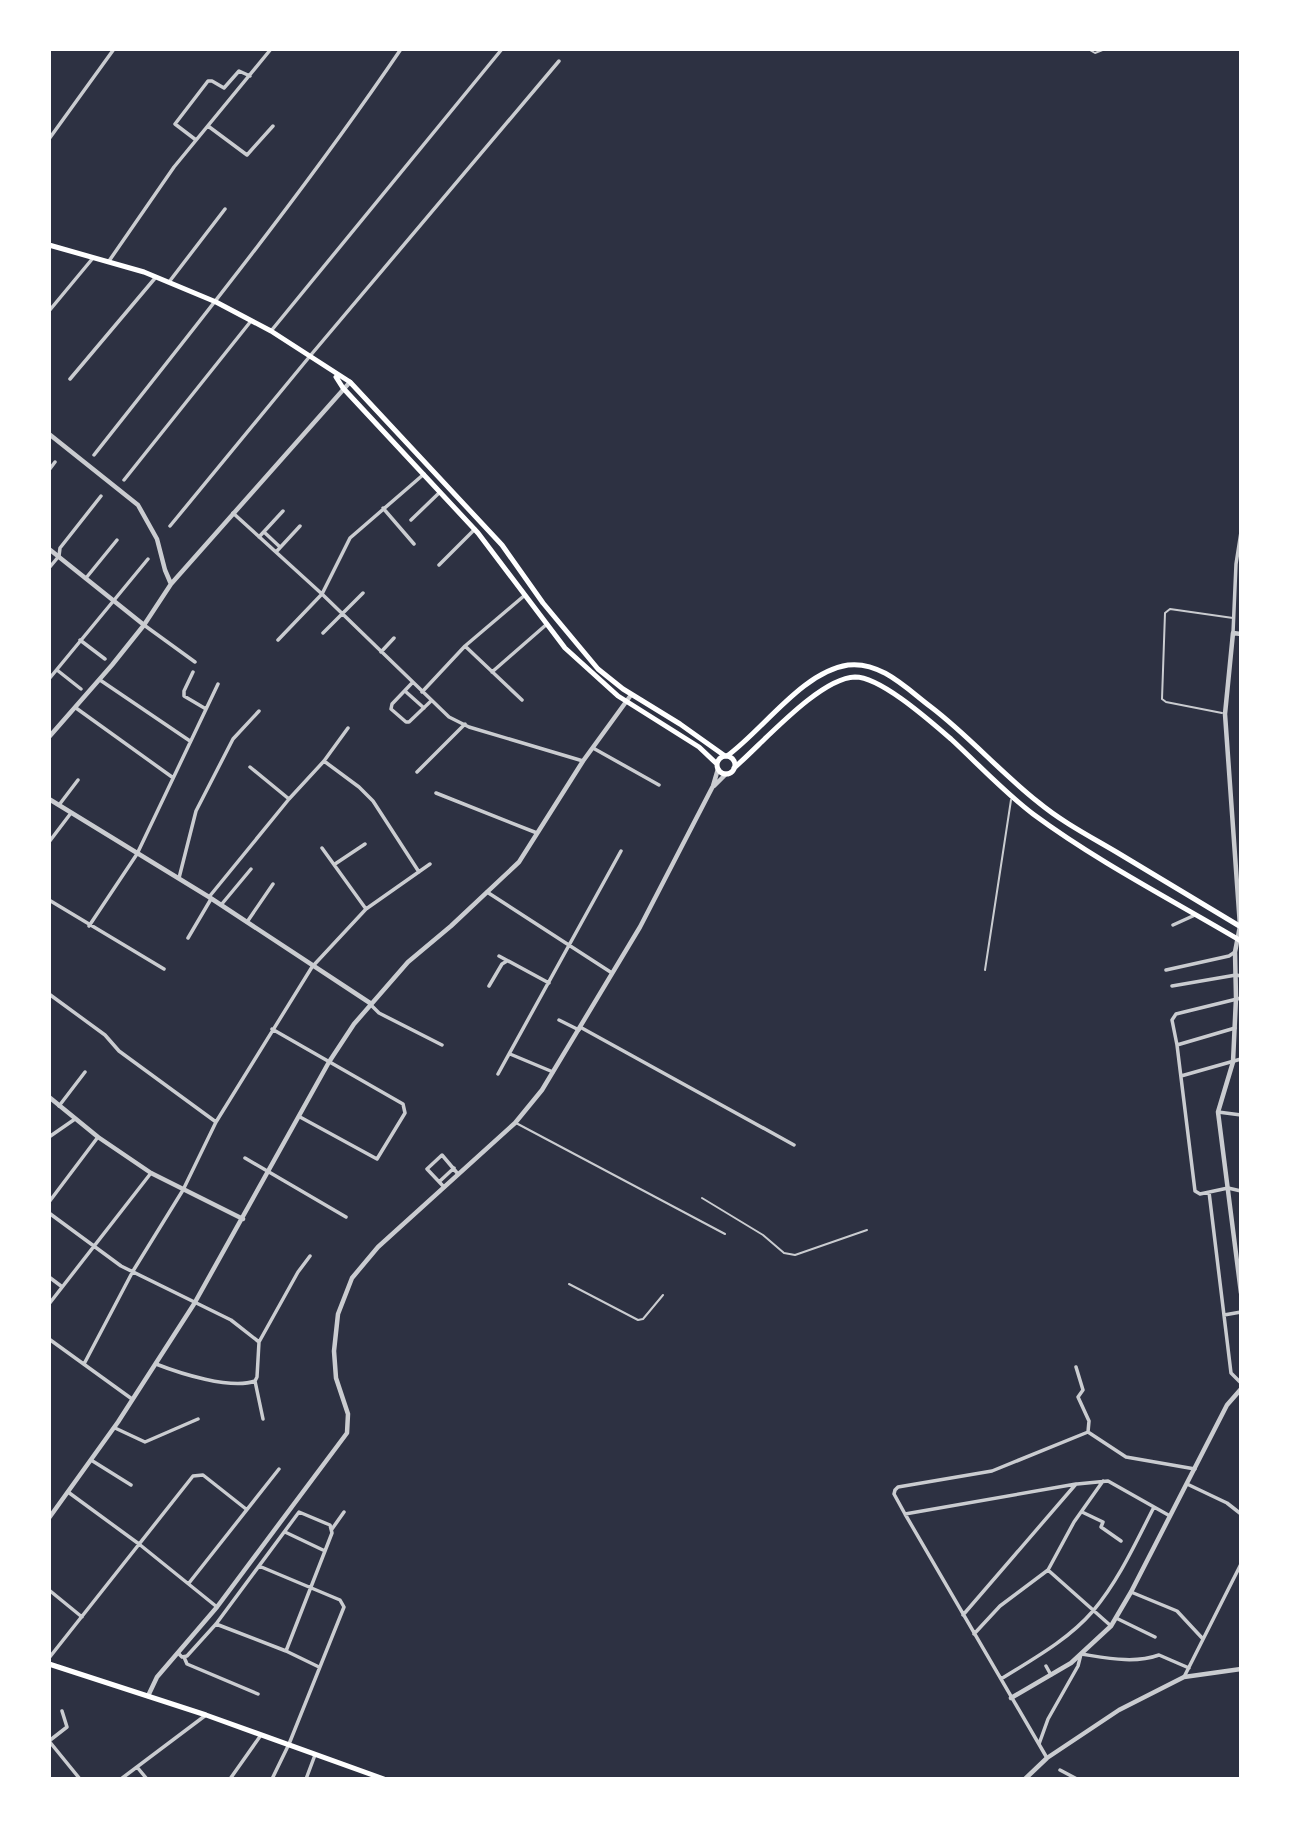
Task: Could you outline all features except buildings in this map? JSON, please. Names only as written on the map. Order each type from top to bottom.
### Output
[{"type":"main road","points":[[49,245],[156,277],[216,302],[252,319],[350,383],[502,545],[543,603],[587,658],[631,695],[734,761],[734,768]]},
{"type":"main road","points":[[335,374],[343,388],[475,529],[565,648],[593,675],[627,701],[699,747],[726,774],[819,691],[848,678],[864,678],[888,689],[941,731],[1030,812],[1080,845],[1240,940]]},
{"type":"main road","points":[[717,767],[719,759],[726,756],[821,675],[846,666],[866,665],[876,668],[895,679],[949,721],[1038,802],[1086,834],[1241,926]]},
{"type":"main road","points":[[49,1664],[206,1714],[384,1779]]},
{"type":"street","points":[[49,139],[114,49]]},
{"type":"street","points":[[109,261],[174,167],[271,49]]},
{"type":"street","points":[[94,455],[216,302],[365,102],[401,49]]},
{"type":"street","points":[[271,331],[502,49]]},
{"type":"street","points":[[170,526],[559,61]]},
{"type":"street","points":[[196,140],[176,124],[208,81],[224,88],[239,71],[250,76]]},
{"type":"street","points":[[208,126],[247,155],[273,126]]},
{"type":"street","points":[[169,282],[225,209]]},
{"type":"street","points":[[49,311],[95,257]]},
{"type":"street","points":[[71,379],[156,277]]},
{"type":"street","points":[[124,480],[252,319]]},
{"type":"street","points":[[49,737],[144,625],[171,584],[350,383]]},
{"type":"street","points":[[49,433],[138,505],[157,539],[171,584]]},
{"type":"street","points":[[49,470],[55,461]]},
{"type":"street","points":[[278,640],[322,594],[349,538],[424,474]]},
{"type":"street","points":[[411,520],[440,492]]},
{"type":"street","points":[[49,568],[59,556],[60,548],[101,496]]},
{"type":"street","points":[[383,508],[414,544]]},
{"type":"street","points":[[259,537],[283,511]]},
{"type":"street","points":[[233,513],[322,594],[449,717],[583,761]]},
{"type":"street","points":[[276,552],[300,526]]},
{"type":"street","points":[[439,565],[475,529]]},
{"type":"street","points":[[264,532],[280,548]]},
{"type":"street","points":[[1166,970],[1229,956],[1235,951],[1240,940],[1225,714],[1236,564],[1241,532]]},
{"type":"street","points":[[86,578],[117,540]]},
{"type":"street","points":[[49,549],[195,662]]},
{"type":"street","points":[[49,679],[148,559]]},
{"type":"street","points":[[323,633],[363,593]]},
{"type":"street","points":[[422,692],[465,646],[525,595]]},
{"type":"street","points":[[492,672],[547,624]]},
{"type":"street","points":[[1233,633],[1241,634]]},
{"type":"street","points":[[381,652],[394,638]]},
{"type":"street","points":[[80,640],[105,659]]},
{"type":"street","points":[[465,646],[522,700]]},
{"type":"street","points":[[57,670],[81,689]]},
{"type":"street","points":[[193,672],[184,696],[206,709]]},
{"type":"street","points":[[100,680],[190,741]]},
{"type":"street","points":[[412,683],[391,709],[409,722],[431,701]]},
{"type":"street","points":[[89,926],[137,854],[218,684]]},
{"type":"street","points":[[405,691],[424,708]]},
{"type":"street","points":[[49,1518],[115,1428],[194,1304],[329,1062],[370,1003],[408,962],[519,862],[583,761],[631,695]]},
{"type":"street","points":[[76,708],[172,777]]},
{"type":"street","points":[[178,880],[195,811],[233,739],[259,711]]},
{"type":"street","points":[[417,772],[464,724]]},
{"type":"street","points":[[188,938],[210,898],[289,799],[324,761],[348,728]]},
{"type":"street","points":[[593,748],[659,785]]},
{"type":"street","points":[[324,761],[373,801],[419,872]]},
{"type":"street","points":[[250,767],[289,799]]},
{"type":"street","points":[[148,1696],[157,1677],[217,1607],[347,1433],[348,1414],[335,1378],[334,1351],[338,1314],[352,1279],[378,1247],[515,1122],[554,1072],[640,928],[713,786],[717,767]]},
{"type":"street","points":[[713,786],[726,774]]},
{"type":"street","points":[[59,805],[78,780]]},
{"type":"street","points":[[436,793],[537,833]]},
{"type":"street","points":[[49,799],[221,905],[370,1003],[379,1013],[442,1045]]},
{"type":"street","points":[[49,842],[71,813]]},
{"type":"street","points":[[334,864],[365,844]]},
{"type":"street","points":[[322,848],[366,909]]},
{"type":"street","points":[[498,1074],[621,851]]},
{"type":"street","points":[[84,1364],[133,1271],[183,1189],[216,1122],[313,965],[366,909],[430,864]]},
{"type":"street","points":[[221,905],[251,869]]},
{"type":"street","points":[[247,922],[273,884]]},
{"type":"street","points":[[487,892],[613,974]]},
{"type":"street","points":[[49,900],[164,969]]},
{"type":"street","points":[[1173,925],[1197,915]]},
{"type":"street","points":[[1235,951],[1239,998],[1233,1062],[1218,1112],[1241,1293]]},
{"type":"street","points":[[499,956],[549,983]]},
{"type":"street","points":[[489,986],[502,964],[509,961]]},
{"type":"street","points":[[1172,986],[1239,976]]},
{"type":"street","points":[[49,994],[105,1035],[119,1051],[216,1122]]},
{"type":"street","points":[[1239,998],[1176,1014],[1172,1020],[1195,1191],[1200,1194],[1228,1188],[1241,1191]]},
{"type":"street","points":[[559,1020],[794,1145]]},
{"type":"street","points":[[1177,1045],[1236,1028]]},
{"type":"street","points":[[272,1029],[403,1104],[405,1113],[377,1159],[300,1117]]},
{"type":"street","points":[[510,1054],[554,1072]]},
{"type":"street","points":[[1181,1076],[1241,1059]]},
{"type":"street","points":[[59,1106],[85,1072]]},
{"type":"street","points":[[49,1097],[98,1138],[151,1173],[243,1219]]},
{"type":"street","points":[[1218,1112],[1241,1115]]},
{"type":"street","points":[[49,1137],[75,1119]]},
{"type":"street","points":[[49,1202],[98,1138]]},
{"type":"street","points":[[444,1187],[427,1169],[442,1155],[458,1174]]},
{"type":"street","points":[[244,1157],[346,1217]]},
{"type":"street","points":[[439,1182],[454,1168]]},
{"type":"street","points":[[49,1304],[151,1173]]},
{"type":"street","points":[[447,1175],[452,1180]]},
{"type":"street","points":[[1209,1192],[1231,1373],[1241,1383]]},
{"type":"street","points":[[49,1213],[92,1246],[194,1304],[231,1320],[258,1342]]},
{"type":"street","points":[[263,1419],[255,1381],[258,1342],[310,1256]]},
{"type":"street","points":[[49,1277],[62,1287]]},
{"type":"street","points":[[1224,1315],[1241,1312]]},
{"type":"street","points":[[49,1339],[133,1400]]},
{"type":"street","points":[[156,1364],[197,1377],[235,1382],[255,1381]]},
{"type":"street","points":[[1076,1367],[1083,1390],[1078,1397],[1089,1422],[1087,1432]]},
{"type":"street","points":[[1011,1698],[1071,1663],[1111,1626],[1188,1484],[1227,1405],[1241,1389]]},
{"type":"street","points":[[115,1428],[145,1442],[198,1419]]},
{"type":"street","points":[[1087,1432],[1126,1457],[1195,1469]]},
{"type":"street","points":[[1047,1758],[894,1494],[898,1488],[992,1471],[1087,1432]]},
{"type":"street","points":[[91,1460],[131,1485]]},
{"type":"street","points":[[189,1583],[279,1469]]},
{"type":"street","points":[[49,1658],[196,1475],[203,1475],[246,1508]]},
{"type":"street","points":[[974,1634],[1000,1606],[1048,1570],[1103,1481]]},
{"type":"street","points":[[905,1514],[1076,1484],[1108,1481],[1170,1516]]},
{"type":"street","points":[[963,1615],[1076,1484]]},
{"type":"street","points":[[1188,1484],[1227,1503],[1241,1514]]},
{"type":"street","points":[[68,1492],[139,1544],[217,1607]]},
{"type":"street","points":[[1000,1680],[1045,1652],[1093,1610],[1126,1561],[1154,1507]]},
{"type":"street","points":[[184,1657],[216,1624],[299,1512],[330,1525],[332,1529]]},
{"type":"street","points":[[286,1651],[332,1529],[344,1512]]},
{"type":"street","points":[[1082,1512],[1103,1522],[1101,1527],[1121,1541]]},
{"type":"street","points":[[285,1532],[325,1551]]},
{"type":"street","points":[[1184,1678],[1241,1564]]},
{"type":"street","points":[[259,1566],[340,1600],[344,1607],[289,1744],[272,1779]]},
{"type":"street","points":[[1048,1570],[1111,1626]]},
{"type":"street","points":[[49,1590],[82,1617]]},
{"type":"street","points":[[1131,1591],[1177,1611],[1203,1639]]},
{"type":"street","points":[[1116,1618],[1156,1637]]},
{"type":"street","points":[[216,1624],[319,1667]]},
{"type":"street","points":[[178,1653],[184,1657],[187,1664],[258,1693]]},
{"type":"street","points":[[1081,1654],[1113,1660],[1147,1659],[1160,1655],[1189,1668]]},
{"type":"street","points":[[1039,1744],[1081,1654]]},
{"type":"street","points":[[1046,1666],[1051,1675]]},
{"type":"street","points":[[1025,1779],[1047,1758],[1119,1710],[1184,1678],[1241,1669]]},
{"type":"street","points":[[62,1711],[67,1727],[49,1741],[80,1779]]},
{"type":"street","points":[[121,1779],[206,1714]]},
{"type":"street","points":[[230,1779],[261,1734]]},
{"type":"street","points":[[306,1779],[316,1753]]},
{"type":"street","points":[[137,1767],[146,1779]]},
{"type":"street","points":[[1060,1770],[1077,1779]]},
{"type":"lane","points":[[1088,49],[1095,53],[1105,49]]},
{"type":"lane","points":[[1225,714],[1162,699],[1165,613],[1170,610],[1234,618]]},
{"type":"lane","points":[[985,970],[1012,795]]},
{"type":"lane","points":[[515,1122],[725,1234]]},
{"type":"lane","points":[[702,1198],[763,1235],[785,1252],[795,1255],[867,1230]]},
{"type":"lane","points":[[569,1284],[638,1320],[643,1319],[663,1295]]}]
